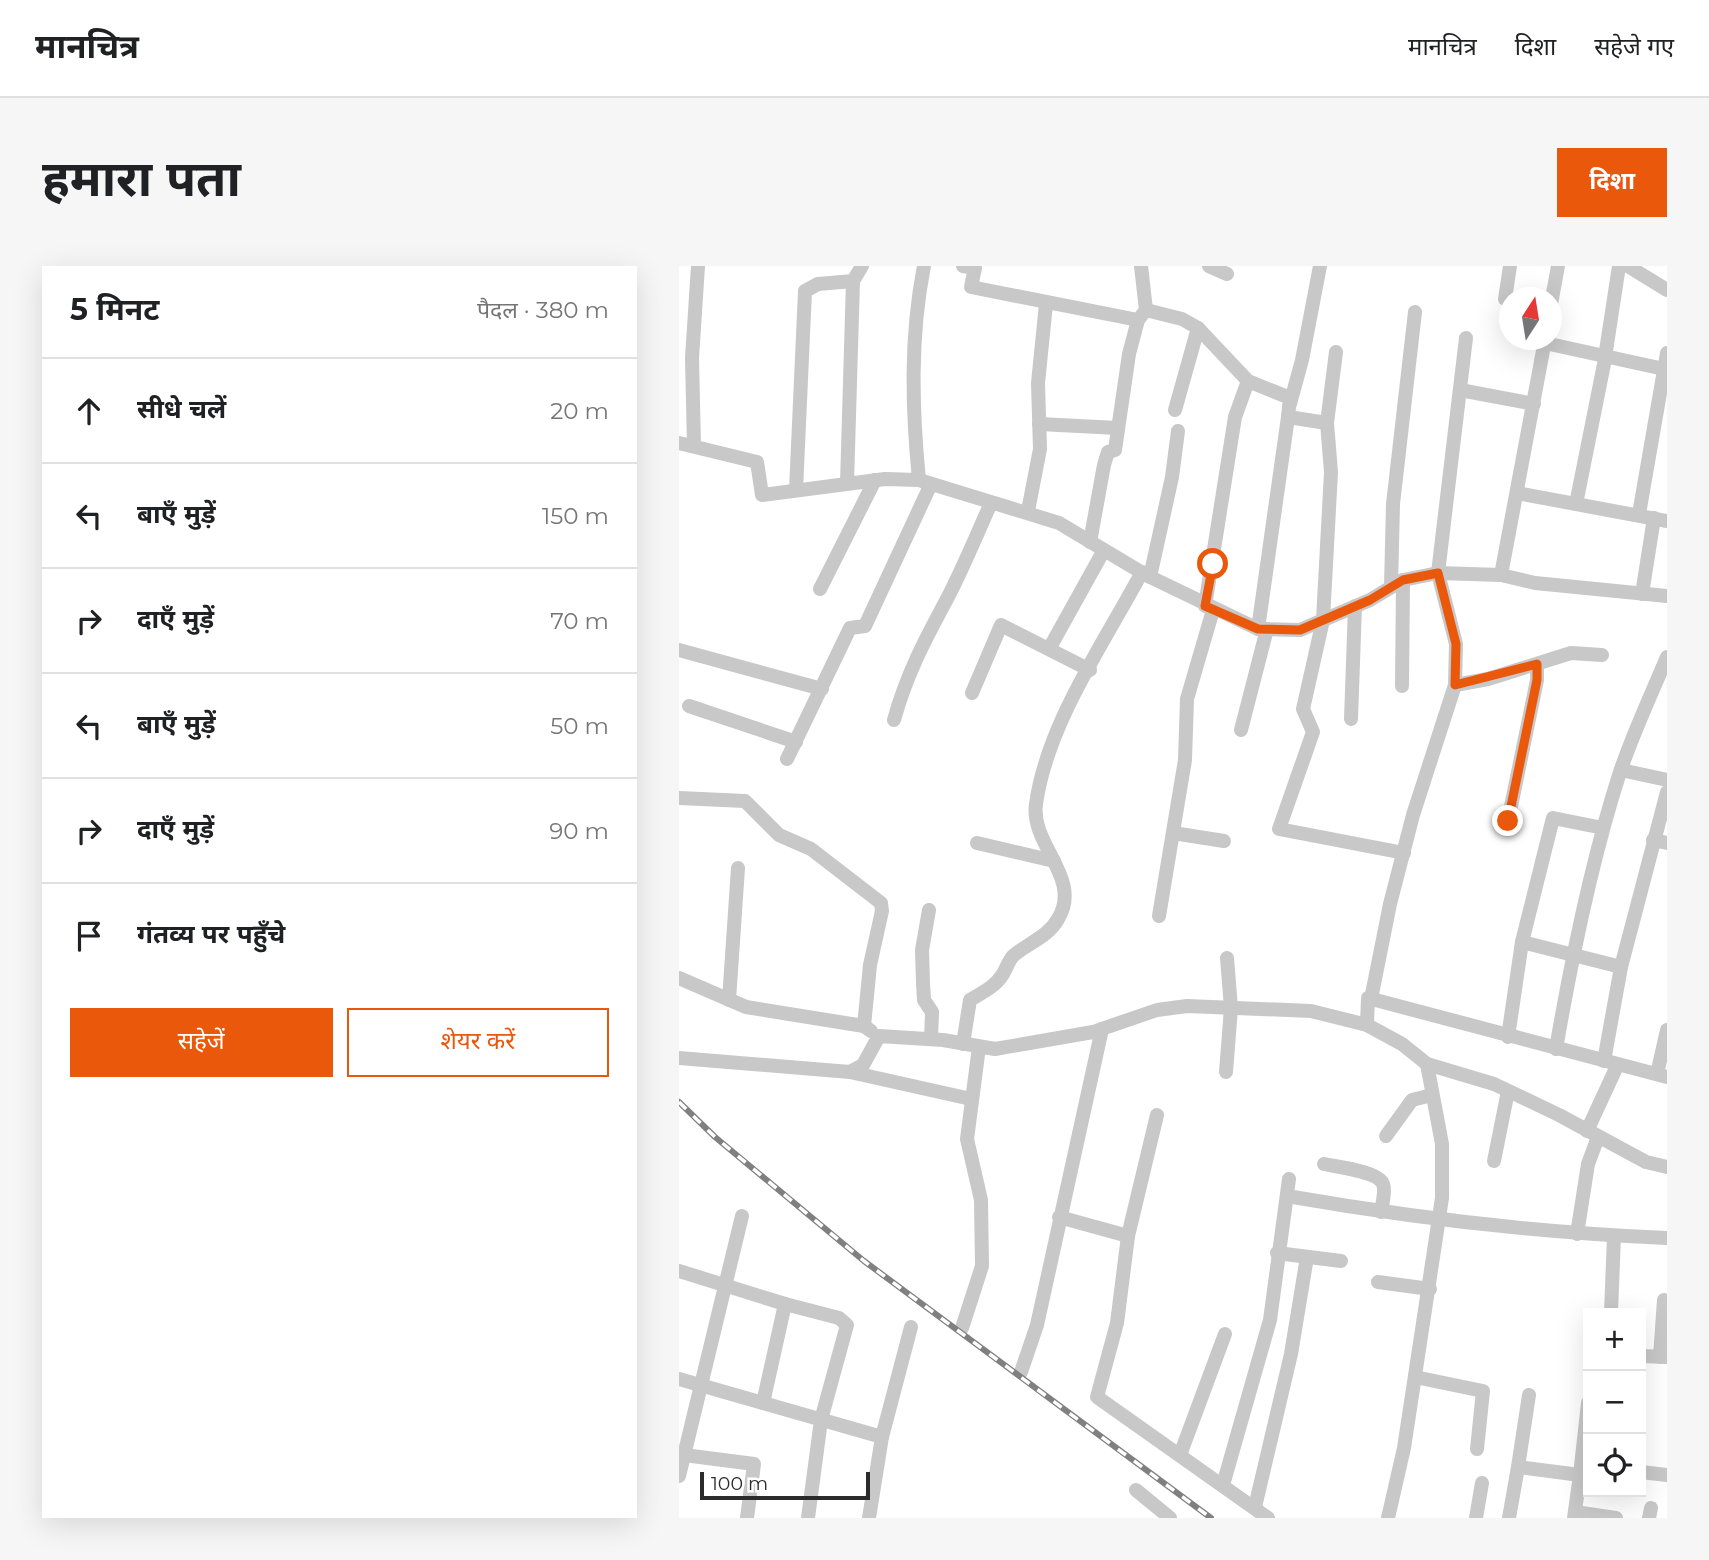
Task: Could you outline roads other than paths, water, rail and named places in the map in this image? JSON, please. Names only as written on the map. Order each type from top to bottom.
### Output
[{"type":"street","points":[[698,266],[686,358],[686,444],[757,462],[762,495],[875,480],[925,482],[991,503],[1028,511],[1059,523],[1146,575],[1209,608],[1263,629],[1300,630],[1397,584],[1438,573],[1501,575],[1535,583],[1667,596]]},
{"type":"street","points":[[847,483],[853,281],[862,266]]},
{"type":"street","points":[[787,759],[850,628],[865,626],[925,482],[912,408],[916,308],[924,266]]},
{"type":"street","points":[[963,266],[975,268],[971,287],[1045,304],[1182,319],[1198,328],[1248,381],[1290,398],[1263,629],[1241,730]]},
{"type":"street","points":[[1090,542],[1104,464],[1108,452],[1115,450],[1142,315],[1141,266]]},
{"type":"street","points":[[1209,266],[1227,274]]},
{"type":"street","points":[[1289,410],[1302,360],[1319,266]]},
{"type":"street","points":[[1507,287],[1510,266]]},
{"type":"street","points":[[1555,287],[1558,266]]},
{"type":"street","points":[[1576,504],[1605,356],[1619,266]]},
{"type":"street","points":[[1628,266],[1667,290]]},
{"type":"street","points":[[796,490],[805,291],[818,284],[853,281]]},
{"type":"street","points":[[1028,511],[1040,449],[1038,383],[1045,304]]},
{"type":"street","points":[[1402,686],[1393,504],[1415,312]]},
{"type":"street","points":[[1175,410],[1198,328]]},
{"type":"street","points":[[1371,999],[1390,905],[1455,685],[1456,644],[1438,573],[1466,338]]},
{"type":"street","points":[[1562,345],[1664,369]]},
{"type":"street","points":[[1501,575],[1543,350]]},
{"type":"street","points":[[1336,352],[1327,423],[1331,472],[1323,620],[1303,709],[1313,732],[1279,829],[1404,853]]},
{"type":"street","points":[[1642,594],[1653,518],[1667,353]]},
{"type":"street","points":[[1159,916],[1185,760],[1187,699],[1209,608],[1235,417],[1248,381]]},
{"type":"street","points":[[1460,390],[1534,404]]},
{"type":"street","points":[[1289,410],[1327,423]]},
{"type":"street","points":[[1039,424],[1118,428]]},
{"type":"street","points":[[963,1044],[970,1000],[995,985],[1012,957],[1032,945],[1058,919],[1063,905],[1064,882],[1036,828],[1035,807],[1058,727],[1146,575],[1172,477],[1178,431]]},
{"type":"street","points":[[820,589],[875,480]]},
{"type":"street","points":[[1517,493],[1653,518]]},
{"type":"street","points":[[894,720],[917,653],[948,597],[991,503]]},
{"type":"street","points":[[1049,649],[1104,550]]},
{"type":"street","points":[[1351,719],[1355,606]]},
{"type":"street","points":[[972,693],[1001,625],[1090,670]]},
{"type":"street","points":[[679,650],[822,690]]},
{"type":"street","points":[[1455,685],[1571,653],[1602,655]]},
{"type":"street","points":[[1556,1049],[1572,954],[1603,828],[1621,770],[1667,657]]},
{"type":"street","points":[[1508,821],[1537,680],[1537,664]]},
{"type":"street","points":[[689,706],[796,742]]},
{"type":"street","points":[[1621,770],[1667,780]]},
{"type":"street","points":[[1577,1234],[1592,1134],[1610,1064],[1622,967],[1660,841],[1667,792]]},
{"type":"street","points":[[679,798],[745,801],[779,835],[811,849],[876,898],[882,911],[870,965],[864,1026]]},
{"type":"street","points":[[1508,1037],[1523,942],[1553,818],[1603,828]]},
{"type":"street","points":[[1173,833],[1224,841]]},
{"type":"street","points":[[978,843],[1054,861]]},
{"type":"street","points":[[729,1000],[738,868]]},
{"type":"street","points":[[929,910],[922,950],[924,1000],[932,1012],[932,1039]]},
{"type":"street","points":[[1523,942],[1622,967]]},
{"type":"street","points":[[1226,1072],[1231,1008],[1227,958]]},
{"type":"street","points":[[679,978],[729,1000],[769,1013],[864,1026],[879,1036],[932,1039],[995,1049],[1103,1028],[1157,1010],[1187,1006],[1311,1011],[1367,1025],[1402,1044],[1427,1063],[1509,1091],[1646,1162],[1667,1167]]},
{"type":"street","points":[[1367,1025],[1368,998],[1662,1076],[1667,1030]]},
{"type":"street","points":[[1021,1371],[1037,1325],[1103,1028]]},
{"type":"street","points":[[850,1072],[863,1065],[879,1036]]},
{"type":"street","points":[[962,1328],[982,1266],[981,1200],[967,1139],[979,1048]]},
{"type":"street","points":[[679,1058],[850,1072],[971,1099]]},
{"type":"street","points":[[1388,1518],[1404,1448],[1440,1221],[1442,1144],[1427,1063]]},
{"type":"street","points":[[1494,1161],[1509,1091]]},
{"type":"street","points":[[1386,1136],[1412,1100],[1432,1095]]},
{"type":"street","points":[[1157,1115],[1128,1236],[1117,1323],[1097,1397],[1268,1518]]},
{"type":"street","points":[[1324,1164],[1359,1171],[1382,1181],[1384,1185],[1381,1213]]},
{"type":"street","points":[[1223,1485],[1270,1320],[1289,1180]]},
{"type":"street","points":[[1287,1196],[1440,1221],[1577,1234],[1667,1238]]},
{"type":"street","points":[[679,1476],[742,1216]]},
{"type":"street","points":[[1059,1217],[1128,1236]]},
{"type":"street","points":[[1611,1308],[1614,1236]]},
{"type":"street","points":[[1277,1253],[1341,1261]]},
{"type":"street","points":[[1255,1507],[1291,1354],[1307,1257]]},
{"type":"street","points":[[679,1271],[839,1318],[847,1325],[821,1420],[808,1518]]},
{"type":"street","points":[[1378,1282],[1430,1289]]},
{"type":"street","points":[[1663,1357],[1664,1300]]},
{"type":"street","points":[[763,1403],[785,1304]]},
{"type":"street","points":[[869,1518],[882,1437],[911,1327]]},
{"type":"street","points":[[1180,1455],[1225,1334]]},
{"type":"street","points":[[1415,1377],[1483,1391],[1477,1449]]},
{"type":"street","points":[[679,1379],[882,1437]]},
{"type":"street","points":[[1509,1518],[1529,1395]]},
{"type":"street","points":[[684,1455],[754,1464],[747,1518]]},
{"type":"street","points":[[1518,1467],[1583,1481],[1575,1515],[1616,1518]]},
{"type":"street","points":[[1646,1473],[1667,1475]]},
{"type":"street","points":[[1476,1518],[1482,1483]]},
{"type":"street","points":[[1136,1490],[1162,1515]]},
{"type":"railway","points":[[679,1102],[715,1137],[864,1261],[1211,1518]]}]
